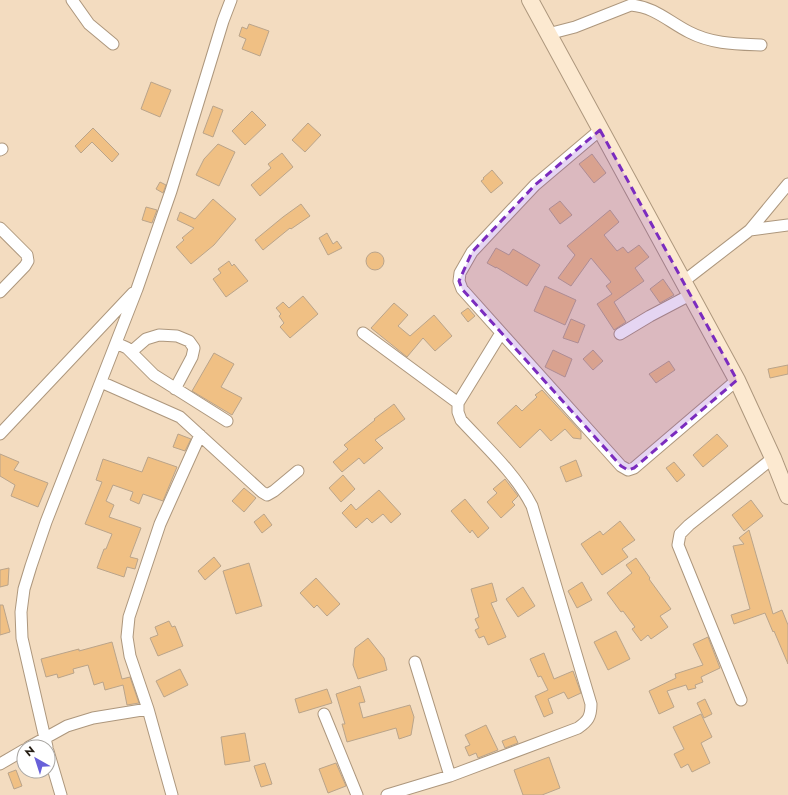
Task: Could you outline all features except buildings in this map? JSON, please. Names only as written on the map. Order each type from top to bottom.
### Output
[{"type":"main road","points":[[530,0],[737,380],[773,458],[788,496]]},
{"type":"street","points":[[72,0],[89,24],[113,44]]},
{"type":"street","points":[[45,739],[22,638],[21,612],[24,589],[46,522],[137,289],[171,191],[223,21],[231,0]]},
{"type":"street","points":[[548,34],[575,27],[631,5],[651,9],[689,32],[711,41],[761,45]]},
{"type":"street","points":[[600,130],[535,185],[472,252],[460,273],[459,281],[462,289],[621,466],[628,470],[634,468],[737,380]]},
{"type":"street","points":[[620,334],[650,316],[687,288],[750,230],[788,184]]},
{"type":"street","points":[[750,230],[788,225]]},
{"type":"street","points":[[0,228],[27,255],[28,261],[0,292]]},
{"type":"street","points":[[0,434],[137,289]]},
{"type":"street","points":[[387,795],[450,776],[578,728],[585,723],[591,714],[591,704],[532,506],[515,478],[461,420],[458,412],[458,403],[501,333]]},
{"type":"street","points":[[363,334],[458,403]]},
{"type":"street","points":[[131,352],[146,339],[159,335],[177,336],[189,341],[194,348],[192,357],[175,389]]},
{"type":"street","points":[[116,343],[127,348],[154,375],[227,421]]},
{"type":"street","points":[[101,382],[180,417],[262,492],[267,494],[274,491],[298,471]]},
{"type":"street","points":[[172,795],[148,709],[130,656],[126,636],[129,617],[160,524],[200,435]]},
{"type":"street","points":[[741,700],[678,545],[680,534],[689,525],[773,458]]},
{"type":"street","points":[[415,662],[450,776]]},
{"type":"street","points":[[51,739],[68,726],[93,718],[148,709]]},
{"type":"street","points":[[324,714],[357,795]]},
{"type":"street","points":[[0,764],[16,755]]},
{"type":"street","points":[[56,778],[61,795]]},
{"type":"highlighted area","points":[[600,130],[737,380],[634,468],[628,470],[621,466],[462,289],[459,281],[472,252],[535,185]]}]
